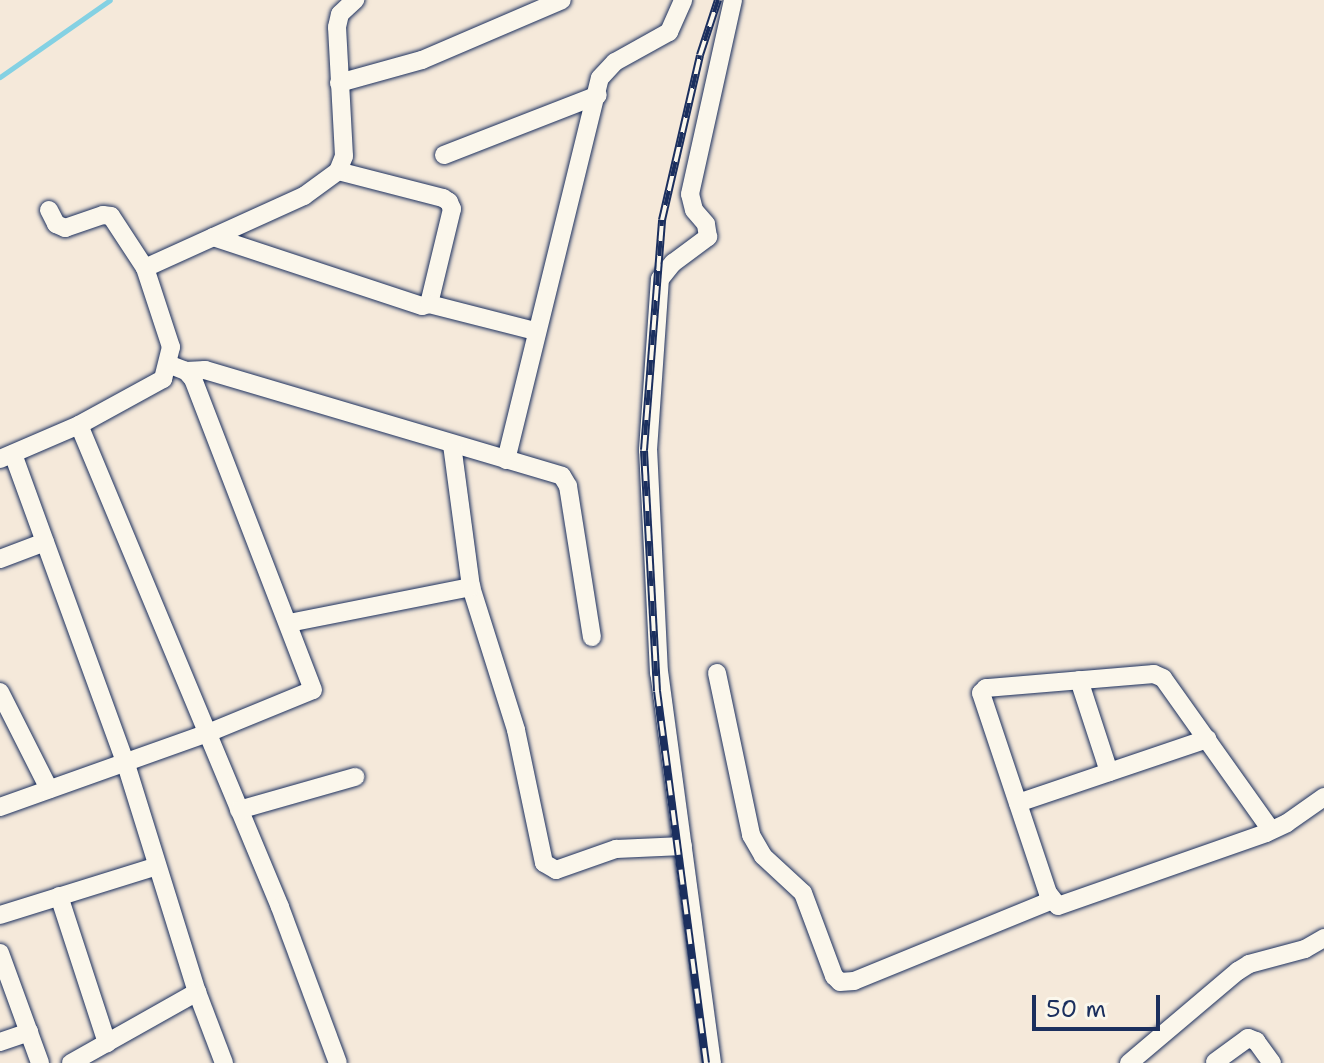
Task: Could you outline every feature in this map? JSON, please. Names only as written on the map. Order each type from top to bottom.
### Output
[{"type":"street","points":[[145,268],[304,196],[338,171],[344,156],[337,27],[340,14],[355,0]]},
{"type":"street","points":[[339,83],[422,60],[562,0]]},
{"type":"street","points":[[506,460],[535,331],[600,78],[607,68],[669,32],[683,0]]},
{"type":"street","points":[[712,1063],[659,673],[648,450],[660,279],[673,263],[708,237],[706,224],[694,210],[690,194],[733,0]]},
{"type":"street","points":[[444,155],[598,95]]},
{"type":"street","points":[[338,171],[449,202],[452,209],[429,304]]},
{"type":"street","points":[[0,807],[310,694],[313,684],[193,379],[178,368],[145,268],[111,216],[103,215],[65,228],[56,224],[49,210]]},
{"type":"street","points":[[213,237],[422,306],[429,304],[535,331]]},
{"type":"street","points":[[224,1063],[197,992],[125,761],[45,542],[4,454],[79,425],[178,368],[205,370],[506,460],[565,480],[592,637]]},
{"type":"street","points":[[79,425],[280,907],[338,1063]]},
{"type":"street","points":[[452,444],[471,587],[516,730],[544,863],[556,870],[616,849],[683,846]]},
{"type":"street","points":[[0,559],[45,542]]},
{"type":"street","points":[[289,623],[471,587]]},
{"type":"street","points":[[717,673],[756,848],[803,893],[834,976],[840,982],[854,981],[1052,900]]},
{"type":"street","points":[[1271,830],[1163,678],[1154,674],[982,689],[1018,803],[1052,900],[1058,906],[1271,830],[1324,797]]},
{"type":"street","points":[[1079,680],[1109,772]]},
{"type":"street","points":[[0,692],[49,789]]},
{"type":"street","points":[[1018,803],[1207,739]]},
{"type":"street","points":[[239,810],[355,777]]},
{"type":"street","points":[[0,915],[157,866]]},
{"type":"street","points":[[59,896],[107,1043]]},
{"type":"street","points":[[1129,1063],[1238,971],[1258,961],[1305,949],[1324,938]]},
{"type":"street","points":[[0,953],[40,1063]]},
{"type":"street","points":[[71,1063],[197,992]]},
{"type":"street","points":[[0,1042],[29,1032]]},
{"type":"street","points":[[1215,1062],[1248,1038],[1256,1041],[1272,1063]]},
{"type":"waterway","points":[[0,77],[110,0]]},
{"type":"railway","points":[[706,1063],[657,691],[644,450],[662,220],[700,55],[718,0]]}]
